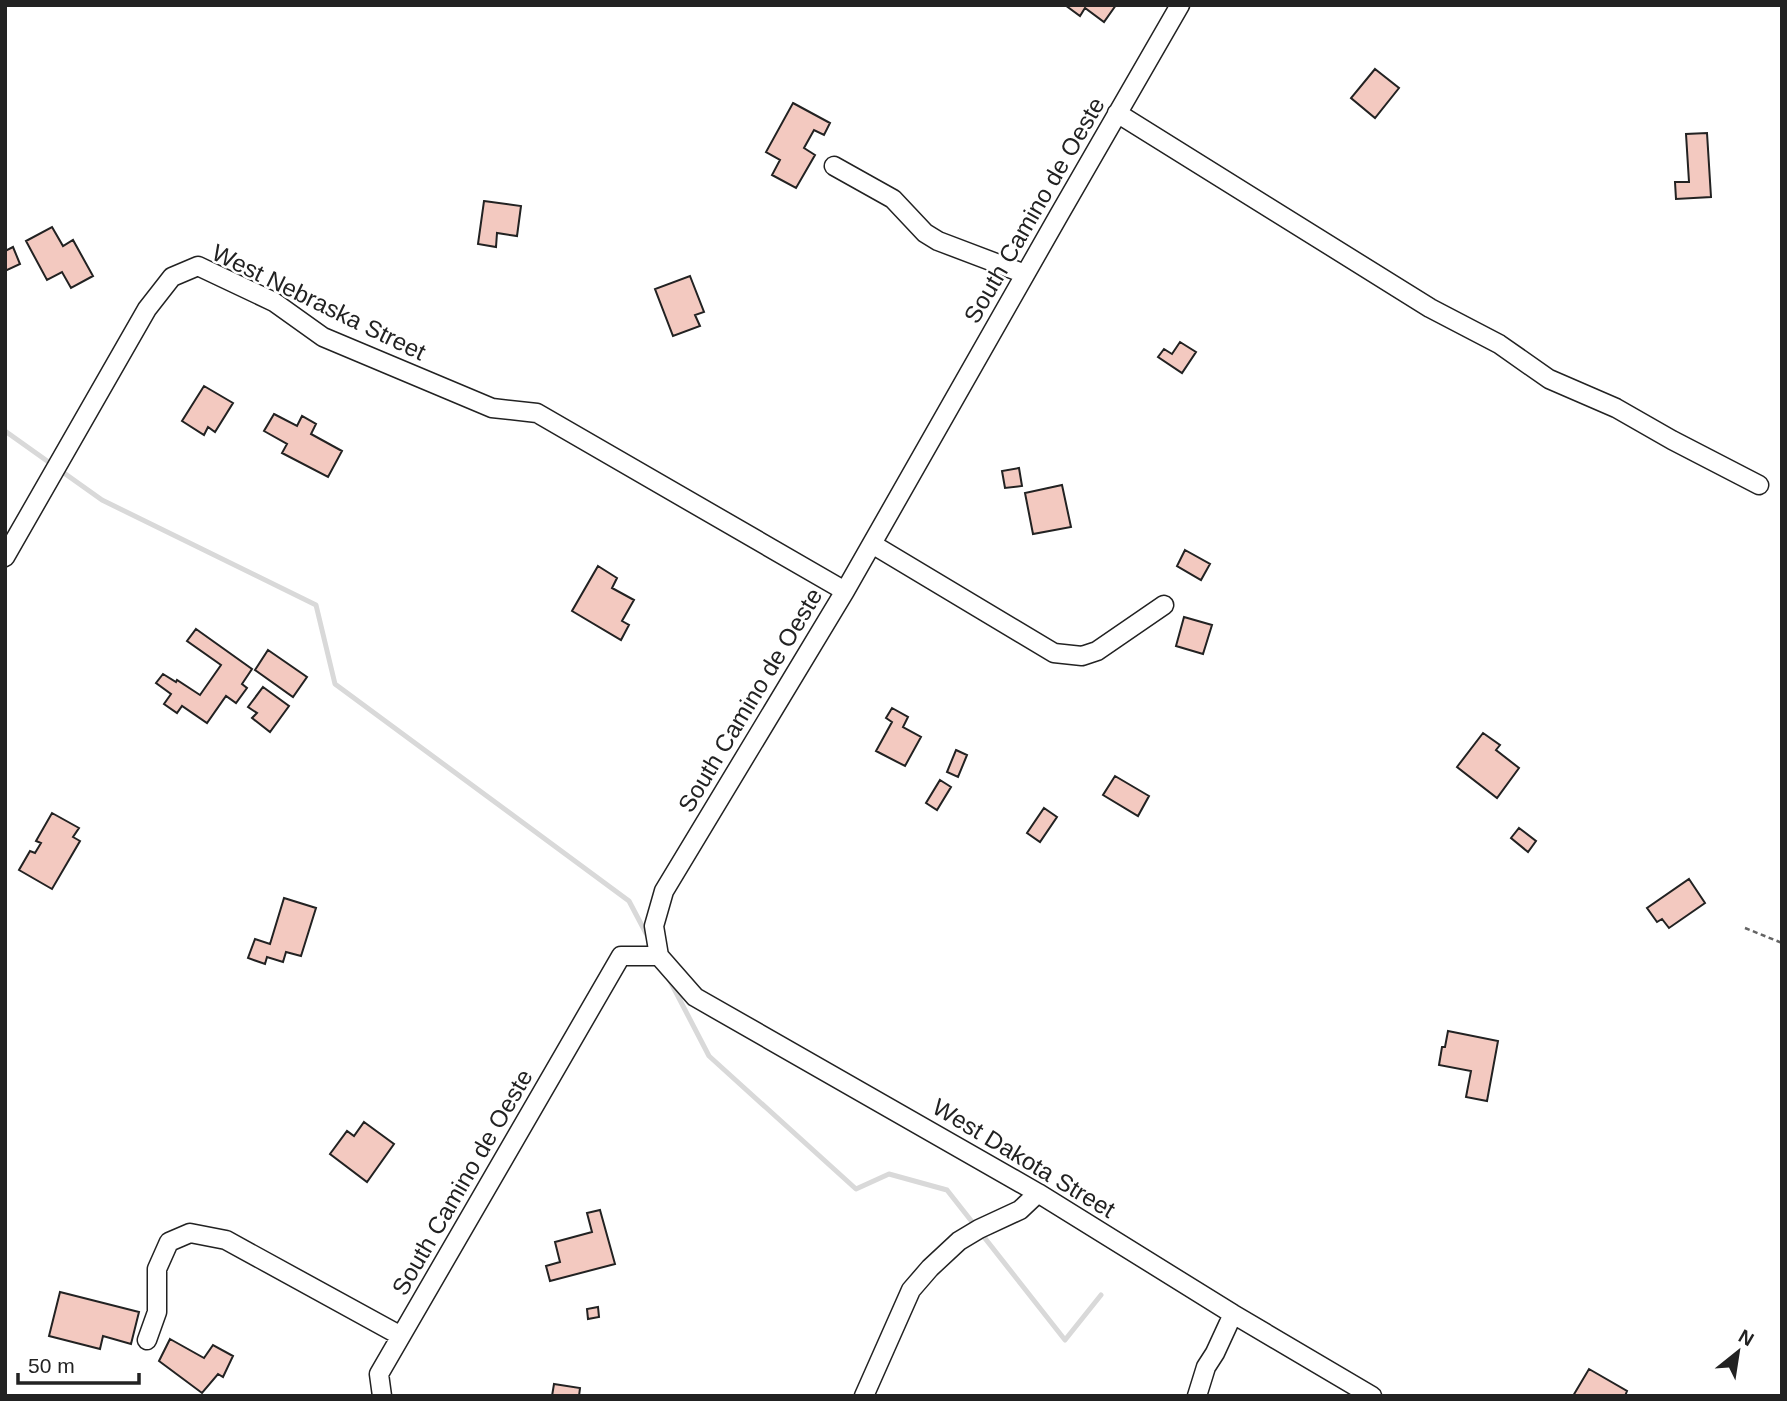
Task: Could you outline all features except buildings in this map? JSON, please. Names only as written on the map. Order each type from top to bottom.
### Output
[{"type":"street","name":"South Camino de Oeste","points":[[382,1396],[379,1374],[621,956],[659,956],[654,926],[664,891],[845,591],[1180,5]]},
{"type":"street","points":[[1118,113],[1430,307],[1499,344],[1549,379],[1616,408],[1759,485]]},
{"type":"street","points":[[834,166],[893,199],[925,233],[939,241],[1025,274]]},
{"type":"street","name":"West Nebraska Street","points":[[5,557],[147,309],[172,277],[198,266],[274,302],[323,337],[492,408],[537,414],[845,591]]},
{"type":"street","points":[[872,544],[1054,653],[1082,656],[1097,651],[1164,605]]},
{"type":"street","name":"West Dakota Street","points":[[659,956],[695,997],[1038,1193],[1233,1314],[1372,1396]]},
{"type":"street","points":[[864,1396],[911,1290],[930,1268],[960,1241],[979,1228],[1020,1210],[1038,1193]]},
{"type":"street","points":[[148,1340],[157,1312],[157,1269],[169,1242],[190,1233],[226,1240],[401,1336]]},
{"type":"street","points":[[1197,1396],[1206,1367],[1233,1314]]},
{"type":"path","points":[[1745,928],[1782,943]]},
{"type":"waterway","points":[[5,431],[102,500],[316,605],[335,684],[629,901],[649,939]]},
{"type":"waterway","points":[[669,979],[709,1056],[856,1189],[889,1174],[947,1190],[1065,1340],[1101,1295]]}]
